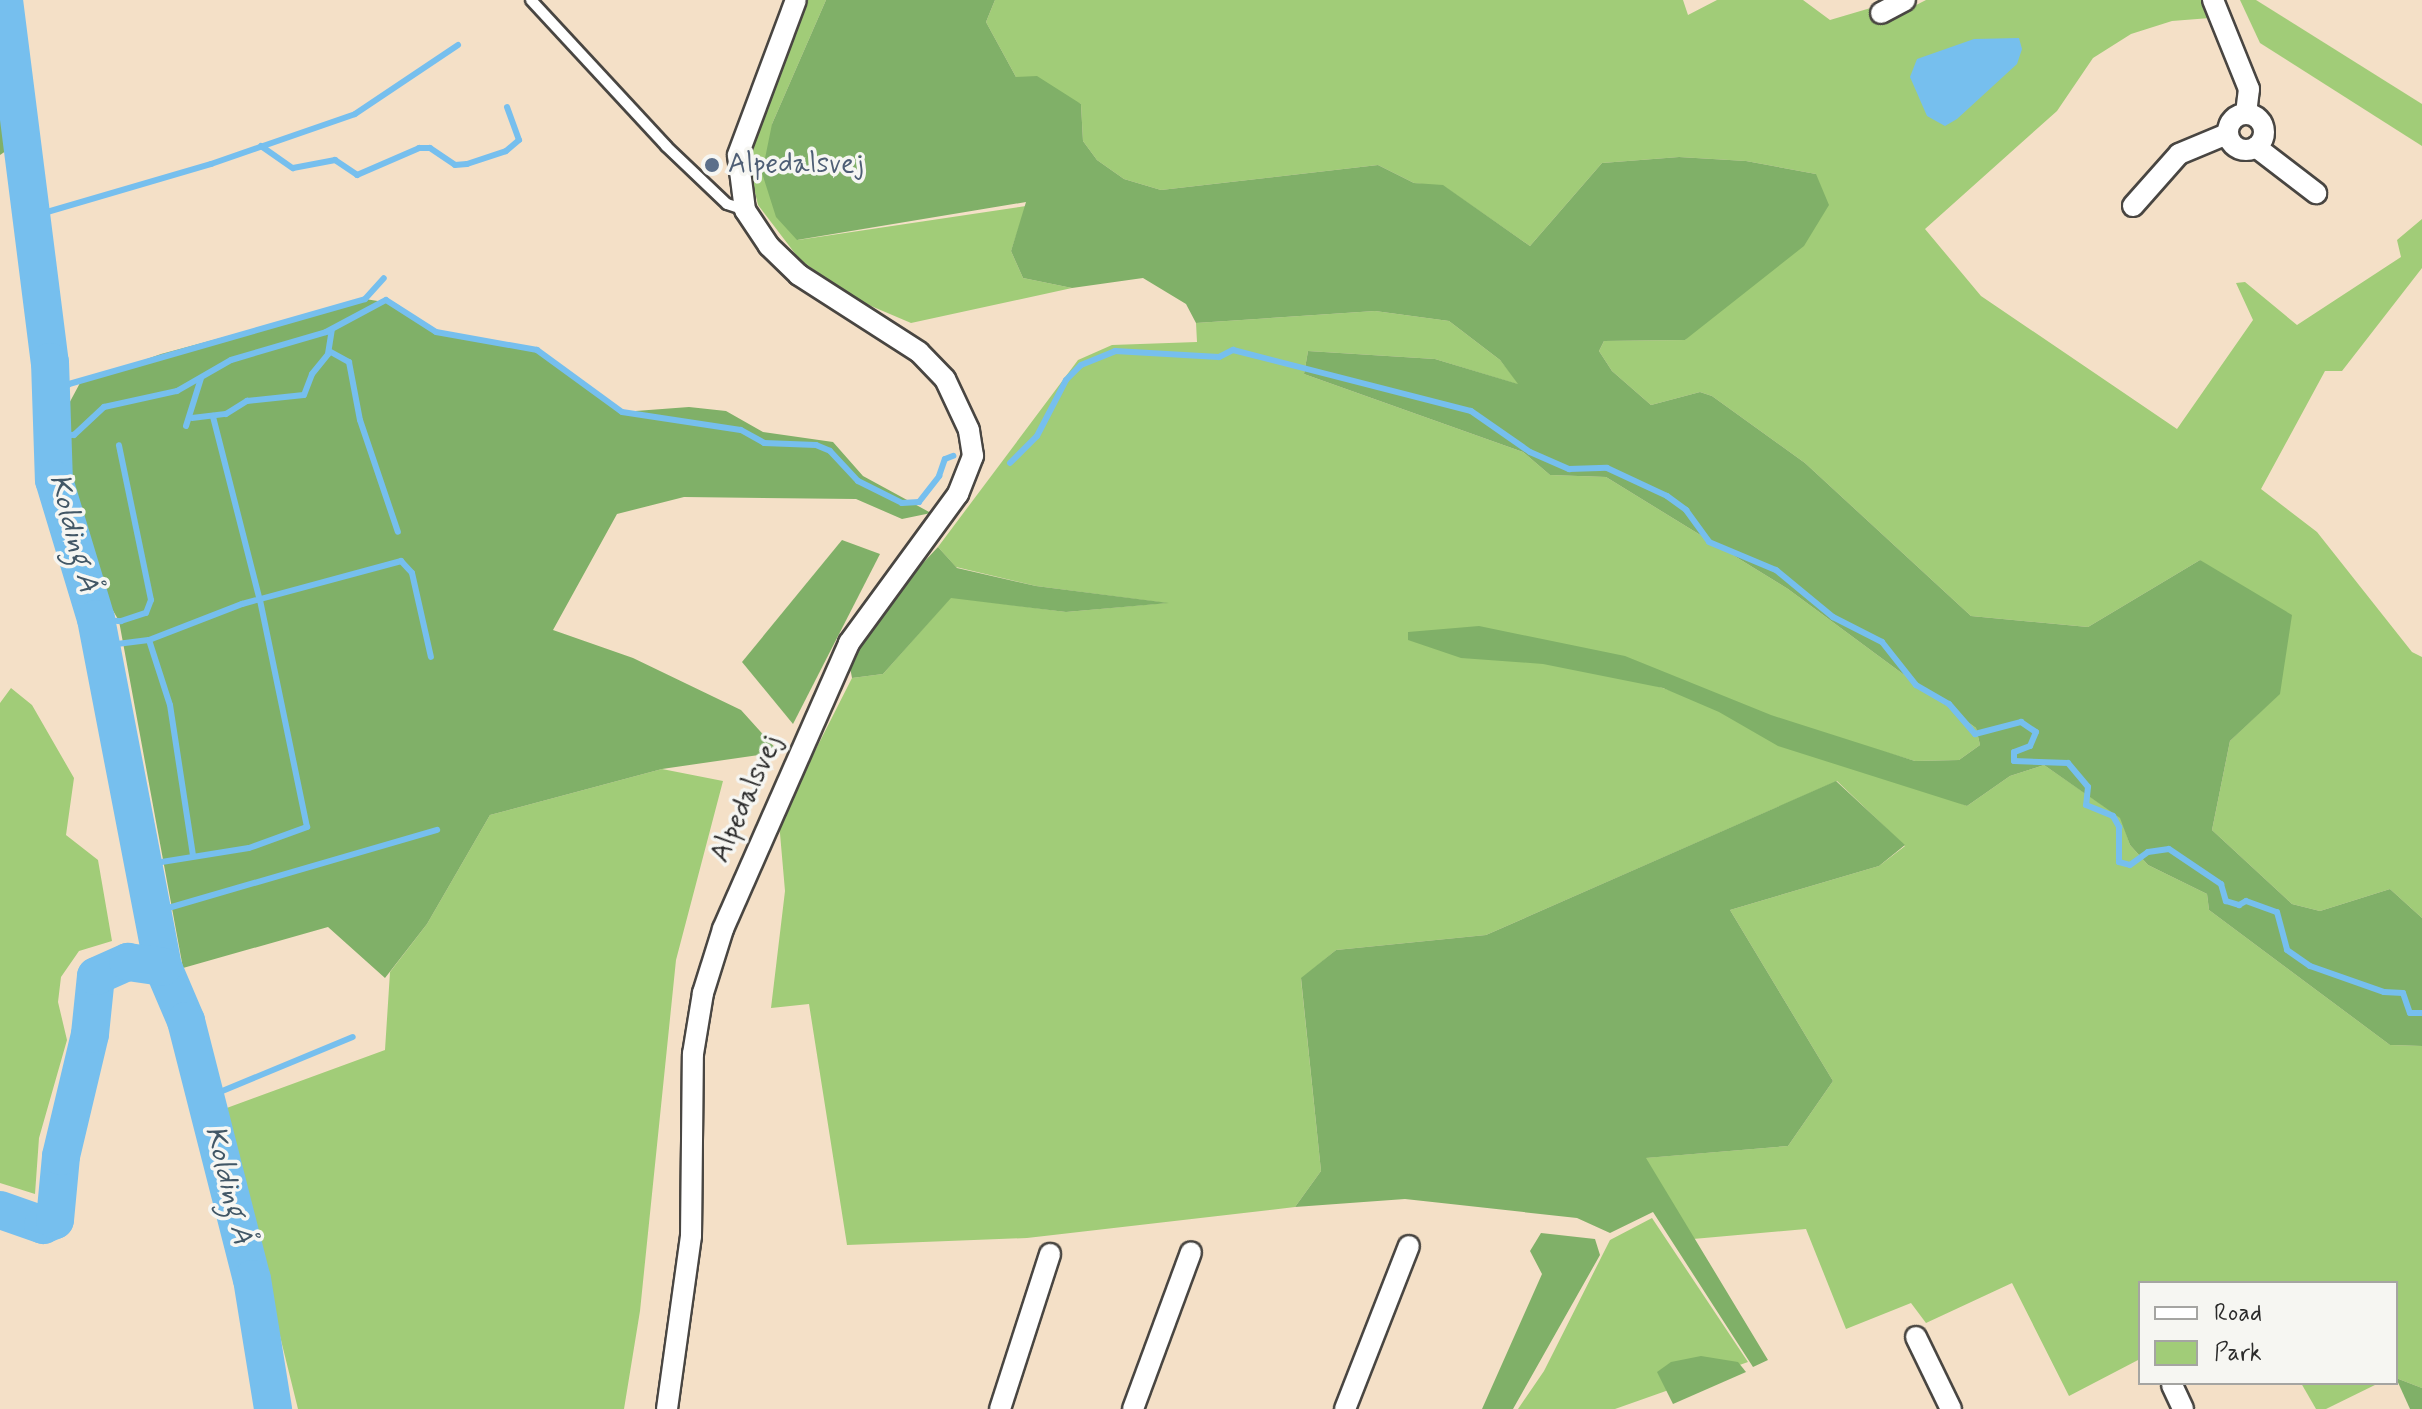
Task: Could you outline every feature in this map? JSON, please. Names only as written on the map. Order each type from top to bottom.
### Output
[{"type":"street","name":"Alpedalsvej","points":[[667,1409],[691,1236],[693,1054],[703,993],[723,929],[849,643],[958,494],[973,456],[969,430],[945,379],[919,352],[799,275],[769,246],[745,210],[738,155],[796,0]]},
{"type":"street","points":[[1881,13],[1905,0]]},
{"type":"street","points":[[2213,0],[2249,89],[2246,114]]},
{"type":"street","points":[[2227,134],[2230,122],[2246,114]]},
{"type":"street","points":[[2246,114],[2262,125],[2256,147]]},
{"type":"street","points":[[2227,134],[2238,148],[2256,147],[2316,193]]},
{"type":"street","points":[[2133,206],[2179,154],[2227,134]]},
{"type":"street","points":[[1345,1409],[1409,1246]]},
{"type":"street","points":[[1133,1409],[1191,1252]]},
{"type":"street","points":[[1000,1409],[1050,1254]]},
{"type":"street","points":[[1916,1337],[1951,1409]]},
{"type":"street","points":[[2172,1385],[2183,1409]]},
{"type":"lane","name":"Alpedalsvej","points":[[531,0],[666,146],[727,204],[745,210]]},
{"type":"green space","points":[[0,0],[25,138],[0,155]]},
{"type":"green space","points":[[806,0],[826,0],[772,124],[798,240],[1026,206],[1011,251],[1023,278],[1072,288],[911,323],[857,300],[800,260],[758,205],[749,167],[765,100]]},
{"type":"green space","points":[[826,0],[995,0],[986,22],[1016,77],[1037,76],[1081,104],[1083,141],[1097,160],[1124,179],[1161,190],[1378,165],[1414,183],[1443,185],[1530,246],[1602,163],[1679,157],[1746,161],[1816,174],[1829,205],[1804,246],[1685,340],[1604,341],[1599,351],[1612,371],[1651,405],[1700,392],[1712,396],[1805,463],[1971,616],[2088,627],[2200,560],[2292,615],[2280,694],[2230,741],[2212,830],[2292,904],[2320,911],[2390,889],[2422,918],[2422,1046],[2390,1045],[2209,910],[2207,894],[2148,865],[2130,845],[2120,818],[2044,765],[2010,776],[1967,806],[1778,746],[1719,712],[1663,688],[1543,664],[1461,658],[1408,640],[1408,632],[1479,626],[1625,656],[1771,715],[1915,761],[1959,760],[1980,745],[1976,728],[1788,589],[1606,477],[1550,475],[1523,452],[1304,374],[1308,351],[1435,359],[1518,384],[1500,360],[1449,321],[1375,311],[1196,323],[1186,304],[1143,278],[1072,288],[1023,278],[1011,251],[1026,202],[797,240],[776,217],[762,173],[772,124]]},
{"type":"green space","points":[[995,0],[1683,0],[1688,15],[1717,0],[1803,0],[1830,20],[1874,7],[1881,23],[1926,0],[2203,0],[2210,18],[2172,21],[2131,34],[2093,58],[2057,111],[1925,229],[1981,296],[2177,429],[2253,320],[2236,283],[2245,282],[2297,325],[2401,257],[2397,240],[2422,219],[2422,268],[2342,371],[2325,371],[2261,489],[2317,532],[2412,652],[2422,657],[2422,918],[2390,889],[2320,911],[2292,904],[2212,830],[2230,741],[2280,693],[2200,560],[2088,627],[1971,616],[1805,463],[1712,396],[1700,392],[1651,405],[1612,371],[1599,351],[1604,341],[1685,340],[1816,174],[1746,161],[1679,157],[1602,163],[1530,246],[1445,187],[1414,183],[1378,165],[1161,190],[1124,179],[1097,160],[1083,141],[1081,104],[1016,77],[986,22]]},
{"type":"green space","points":[[2240,0],[2256,0],[2422,104],[2422,146],[2260,43]]},
{"type":"green space","points":[[365,299],[397,304],[436,332],[537,350],[622,412],[689,407],[726,411],[763,432],[833,442],[863,476],[931,513],[902,519],[856,499],[684,497],[617,514],[553,630],[633,658],[741,710],[779,752],[662,769],[490,815],[427,924],[385,978],[328,927],[183,968],[119,621],[100,588],[74,511],[56,446],[58,424],[80,383],[161,354]]},
{"type":"green space","points":[[1375,311],[1449,321],[1500,360],[1520,385],[1435,359],[1308,351],[1304,374],[1523,452],[1550,475],[1606,477],[1788,589],[1976,728],[1980,745],[1959,760],[1915,761],[1501,638],[1740,712],[1967,806],[2010,776],[2044,765],[2121,818],[2130,845],[2148,865],[2207,894],[2209,910],[2390,1045],[2422,1046],[2422,1388],[2398,1379],[2398,1281],[2138,1281],[2138,1360],[2069,1396],[2012,1283],[1926,1323],[1911,1303],[1846,1329],[1806,1229],[1693,1239],[1645,1158],[1788,1146],[1833,1081],[1730,910],[1879,866],[1905,846],[1837,781],[1486,935],[1336,950],[1301,979],[1321,1171],[1295,1207],[1027,1238],[847,1245],[809,1004],[771,1008],[785,891],[779,822],[852,678],[883,674],[951,597],[1066,612],[1166,603],[1036,586],[956,567],[938,547],[1078,360],[1112,345],[1197,342],[1196,323]]},
{"type":"green space","points":[[842,540],[880,554],[793,724],[742,662]]},
{"type":"green space","points":[[938,547],[957,568],[1036,586],[1169,603],[1066,612],[951,598],[883,674],[852,678],[849,662],[891,597]]},
{"type":"green space","points":[[11,688],[32,705],[74,778],[66,835],[98,860],[112,941],[79,951],[61,977],[58,1002],[67,1040],[39,1138],[35,1194],[0,1183],[0,703]]},
{"type":"green space","points":[[662,769],[723,781],[676,960],[640,1311],[624,1409],[298,1409],[224,1109],[385,1050],[390,972],[427,924],[490,815]]},
{"type":"green space","points":[[1836,781],[1905,845],[1879,866],[1730,910],[1833,1081],[1788,1146],[1646,1158],[1768,1360],[1753,1367],[1653,1212],[1610,1233],[1577,1218],[1405,1199],[1295,1207],[1321,1171],[1301,978],[1336,950],[1486,935]]},
{"type":"green space","points":[[1652,1218],[1748,1362],[1615,1409],[1518,1409],[1544,1371],[1610,1240]]},
{"type":"green space","points":[[1541,1233],[1595,1239],[1600,1255],[1513,1409],[1482,1409],[1542,1274],[1530,1251]]},
{"type":"green space","points":[[1701,1356],[1738,1362],[1746,1372],[1673,1404],[1657,1372],[1671,1362]]},
{"type":"green space","points":[[2398,1379],[2422,1388],[2422,1409],[2410,1409]]},
{"type":"green space","points":[[2302,1385],[2375,1385],[2326,1409],[2316,1409]]},
{"type":"water","points":[[2019,38],[2022,49],[2017,64],[1957,119],[1945,126],[1927,116],[1910,77],[1917,59],[1974,39]]},
{"type":"waterway","name":"Kolding Å","points":[[4,0],[50,362],[54,480],[96,619],[163,967],[186,1021],[252,1279],[273,1409]]},
{"type":"waterway","points":[[30,217],[211,164],[355,114],[458,45]]},
{"type":"waterway","points":[[261,146],[293,168],[335,160],[357,175],[419,148],[430,148],[455,165],[467,164],[506,151],[519,140],[507,107]]},
{"type":"waterway","points":[[52,400],[69,384],[365,299],[384,278]]},
{"type":"waterway","points":[[49,437],[74,435],[104,407],[177,391],[231,360],[326,332],[386,300],[436,332],[537,350],[622,412],[741,430],[764,443],[816,445],[830,451],[858,481],[902,503],[919,502],[939,476],[945,459],[953,456]]},
{"type":"waterway","points":[[192,418],[226,414],[247,401],[304,395],[312,374],[328,354],[332,329]]},
{"type":"waterway","points":[[1010,463],[1037,436],[1066,380],[1081,365],[1115,351],[1219,357],[1233,350],[1471,411],[1530,452],[1569,469],[1607,468],[1667,496],[1686,510],[1709,542],[1776,570],[1833,617],[1882,642],[1916,685],[1949,704],[1975,734],[2021,722],[2036,732],[2030,746],[2014,752],[2014,761],[2068,763],[2088,787],[2086,805],[2113,816],[2119,827],[2119,862],[2130,865],[2148,852],[2169,849],[2221,884],[2226,901],[2239,905],[2246,901],[2277,912],[2287,950],[2310,966],[2384,992],[2403,993],[2410,1013],[2422,1013]]},
{"type":"waterway","points":[[329,351],[349,362],[360,420],[398,532]]},
{"type":"waterway","points":[[186,426],[201,378]]},
{"type":"waterway","points":[[143,865],[249,848],[307,827],[260,601],[213,416]]},
{"type":"waterway","points":[[96,619],[121,621],[146,613],[151,600],[119,445]]},
{"type":"waterway","points":[[101,646],[149,640],[242,604],[401,561],[412,573],[431,657]]},
{"type":"waterway","points":[[149,640],[170,705],[193,856]]},
{"type":"waterway","points":[[151,913],[437,830]]},
{"type":"waterway","name":"Kolding Å","points":[[0,1210],[43,1225],[55,1220],[61,1156],[90,1034],[96,976],[128,962],[163,967]]},
{"type":"waterway","points":[[203,1099],[353,1037]]},
{"type":"place","name":"Alpedalsvej","points":[[712,165]]}]
